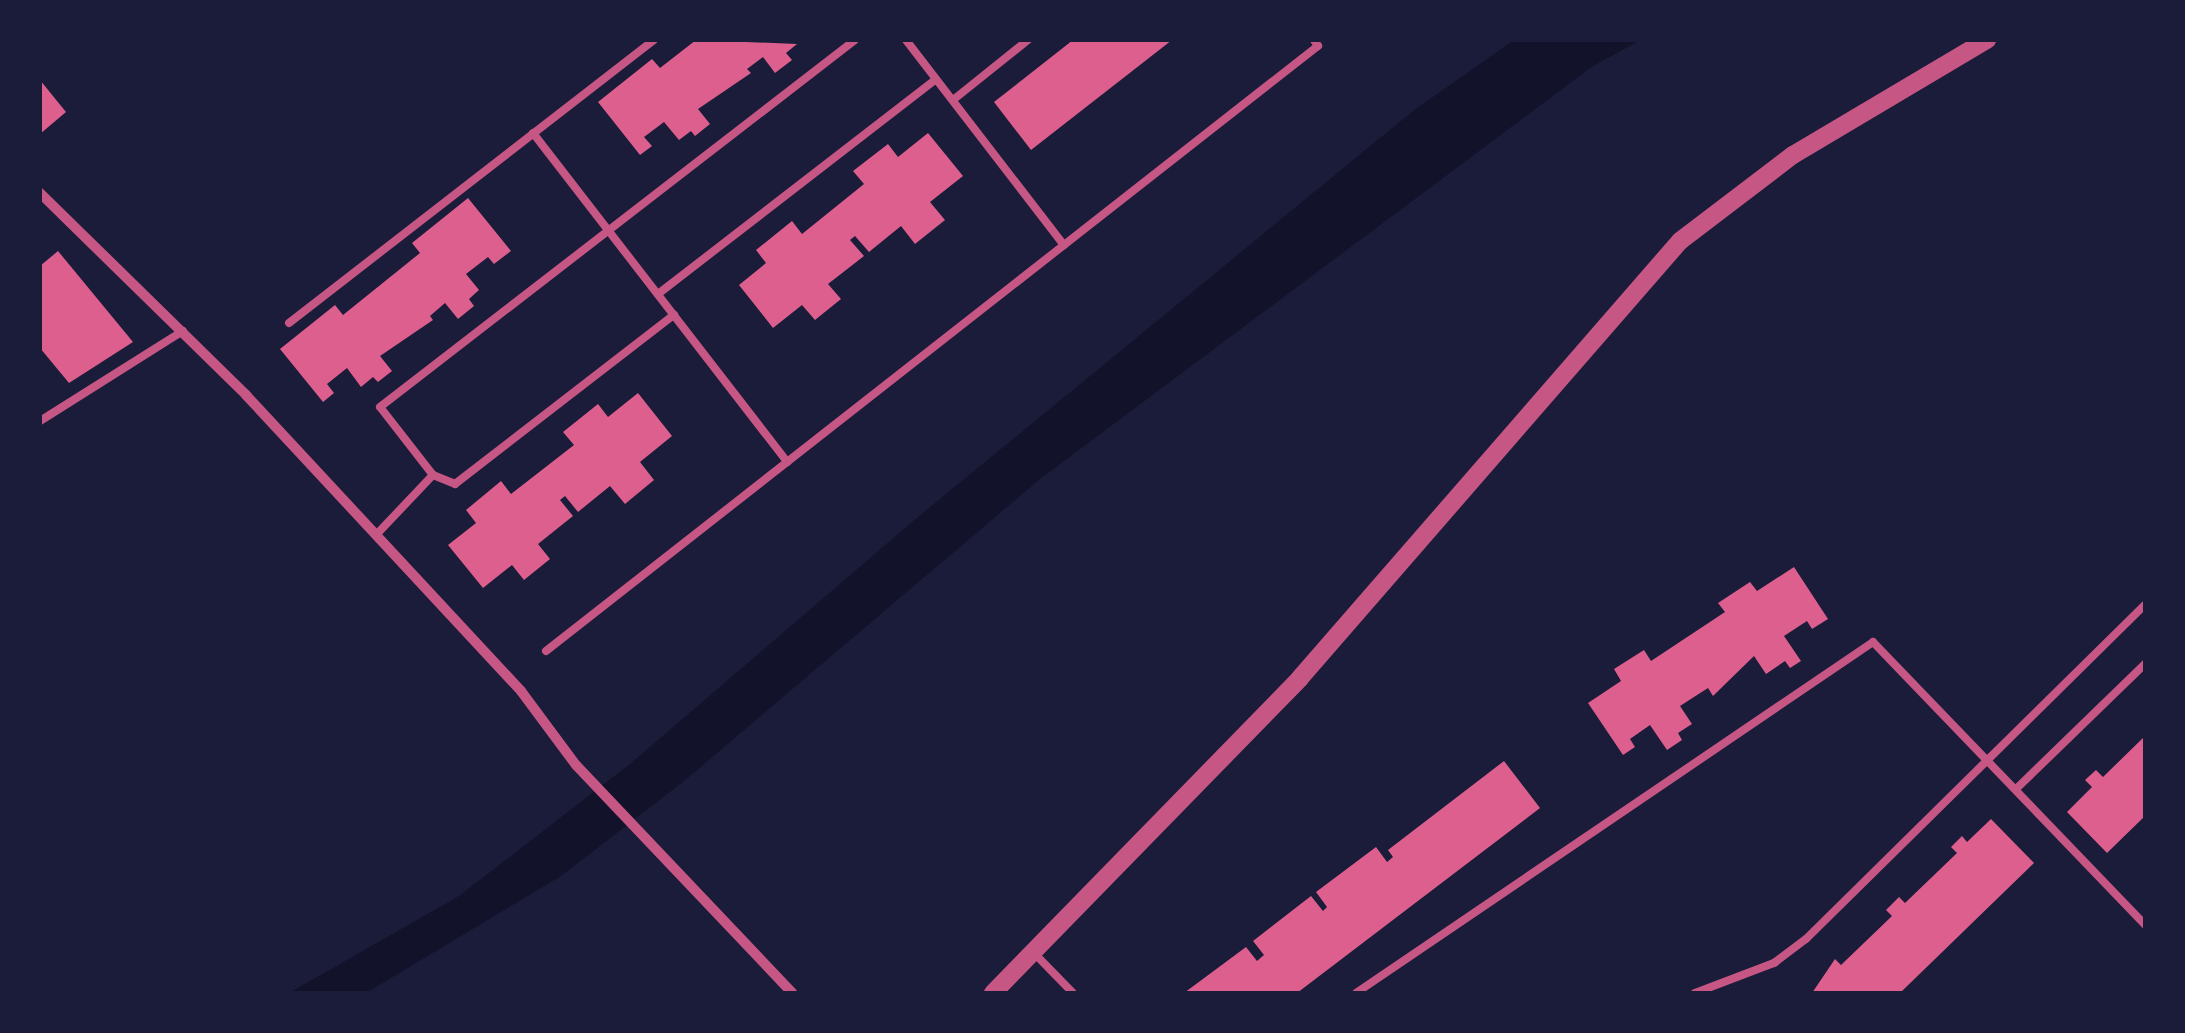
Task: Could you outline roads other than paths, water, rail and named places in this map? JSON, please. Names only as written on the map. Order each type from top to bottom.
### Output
[{"type":"street","points":[[993,993],[1300,678],[1680,241],[1793,155],[1987,40]]},
{"type":"street","points":[[40,193],[183,332],[376,535],[521,691],[576,764],[792,993]]},
{"type":"lane","points":[[288,322],[654,40]]},
{"type":"lane","points":[[674,316],[455,484],[433,475],[380,406],[854,40]]},
{"type":"lane","points":[[906,40],[1064,245]]},
{"type":"lane","points":[[953,100],[1028,40]]},
{"type":"lane","points":[[546,651],[1318,46],[1314,40]]},
{"type":"lane","points":[[658,294],[936,79]]},
{"type":"lane","points":[[534,133],[788,462]]},
{"type":"lane","points":[[40,421],[183,332]]},
{"type":"lane","points":[[376,535],[433,475]]},
{"type":"lane","points":[[1695,993],[1774,963],[1806,939],[2145,605]]},
{"type":"lane","points":[[1356,993],[1873,642],[2145,925]]},
{"type":"lane","points":[[2016,789],[2145,664]]},
{"type":"lane","points":[[1033,952],[1073,993]]}]
